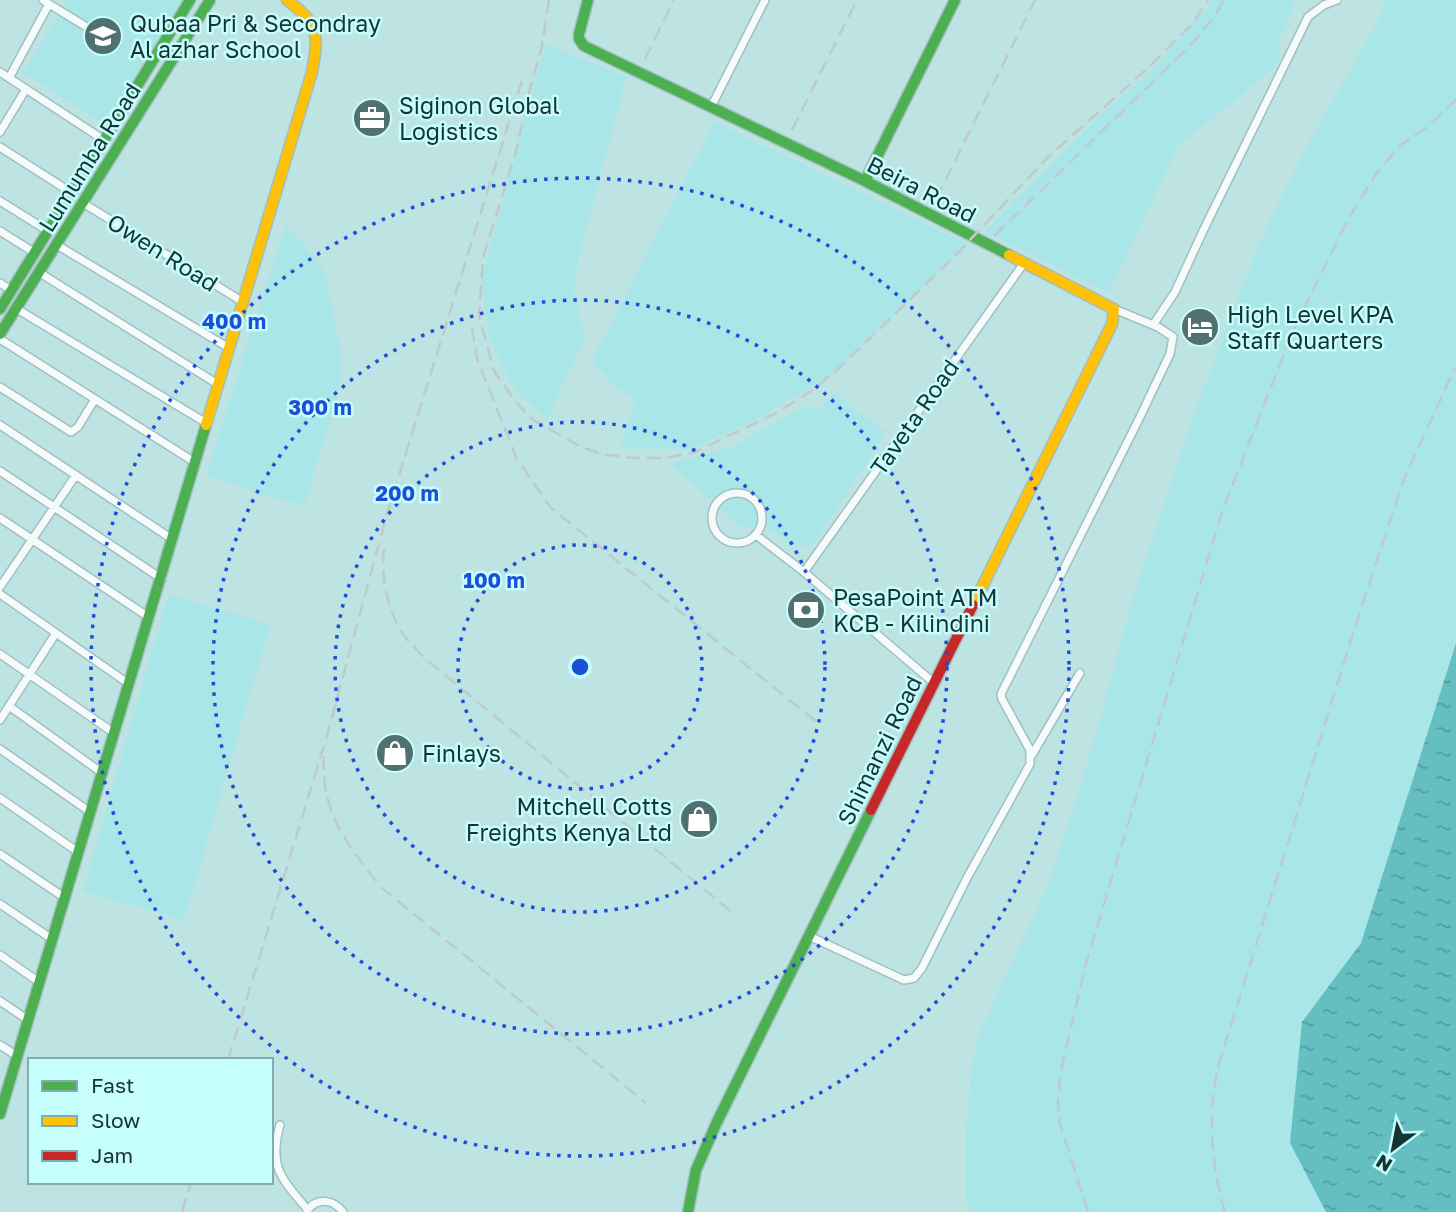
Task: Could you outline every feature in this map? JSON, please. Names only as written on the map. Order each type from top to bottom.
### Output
[{"type":"main road","name":"Lumumba Road","points":[[0,309],[190,0]]},
{"type":"main road","name":"Lumumba Road","points":[[0,336],[211,0]]},
{"type":"main road","points":[[0,1114],[312,72],[317,29],[313,22],[287,0]]},
{"type":"main road","name":"Beira Road","points":[[588,0],[579,34],[584,46],[865,181],[1114,309]]},
{"type":"main road","points":[[865,181],[955,0]]},
{"type":"main road","points":[[92,159],[106,167]]},
{"type":"main road","name":"Shimanzi Road","points":[[688,1212],[696,1170],[703,1152],[1112,324],[1114,309]]},
{"type":"street","points":[[711,107],[765,0]]},
{"type":"street","points":[[1153,325],[1175,292],[1308,17],[1324,5],[1337,0]]},
{"type":"street","points":[[9,78],[46,2],[116,44]]},
{"type":"street","points":[[0,72],[104,140]]},
{"type":"street","points":[[0,132],[26,89]]},
{"type":"street","points":[[0,147],[72,193]]},
{"type":"street","points":[[0,201],[48,231]]},
{"type":"street","name":"Owen Road","points":[[83,203],[243,302]]},
{"type":"street","points":[[0,231],[35,253]]},
{"type":"street","points":[[57,245],[229,348]]},
{"type":"street","name":"Taveta Road","points":[[804,572],[1024,262]]},
{"type":"street","points":[[40,273],[219,384]]},
{"type":"street","points":[[0,283],[11,290]]},
{"type":"street","points":[[17,309],[208,424]]},
{"type":"street","points":[[1032,755],[1002,699],[1002,694],[1170,354],[1173,337],[1153,325],[1114,309]]},
{"type":"street","points":[[0,336],[196,463]]},
{"type":"street","points":[[0,387],[71,432],[74,432],[95,400]]},
{"type":"street","points":[[0,425],[172,538]]},
{"type":"street","points":[[0,471],[162,579]]},
{"type":"street","points":[[0,587],[76,475]]},
{"type":"street","points":[[735,493],[751,498],[757,504],[762,519],[756,534],[742,543],[726,541],[714,530],[712,514],[720,499],[735,493]]},
{"type":"street","points":[[0,518],[150,618]]},
{"type":"street","points":[[756,534],[934,683]]},
{"type":"street","points":[[0,594],[129,684]]},
{"type":"street","points":[[0,720],[5,707],[56,633]]},
{"type":"street","points":[[0,654],[114,733]]},
{"type":"street","points":[[809,936],[904,980],[914,978],[922,968],[967,878],[1028,769],[1032,755],[1080,673]]},
{"type":"street","points":[[5,707],[102,773]]},
{"type":"street","points":[[0,749],[90,812]]},
{"type":"street","points":[[0,798],[78,852]]},
{"type":"street","points":[[0,854],[65,898]]},
{"type":"street","points":[[0,904],[52,939]]},
{"type":"street","points":[[0,955],[39,982]]},
{"type":"street","points":[[0,1001],[28,1020]]},
{"type":"street","points":[[0,1045],[17,1056]]},
{"type":"street","points":[[280,1125],[276,1139],[275,1163],[283,1180],[307,1211],[320,1201],[329,1201],[343,1212]]},
{"type":"shaded area","name":"Qubaa Pri & Secondray Al azhar School","points":[[67,0],[182,0],[105,124],[23,73]]},
{"type":"shaded area","points":[[1214,0],[1295,0],[1280,38],[1279,64],[1178,146],[1109,292],[985,232],[1094,121],[1150,72]]},
{"type":"shaded area","points":[[1383,0],[1456,0],[1456,661],[1334,1212],[970,1212],[966,1198],[966,1131],[972,1066],[979,1035],[1052,876],[1095,738],[1129,613],[1179,456],[1219,348],[1266,228],[1303,153],[1384,8]]},
{"type":"shaded area","points":[[546,44],[626,77],[578,260],[574,289],[581,325],[586,336],[548,420],[521,396],[509,379],[488,334],[481,280]]},
{"type":"shaded area","points":[[715,122],[967,244],[847,361],[816,384],[753,421],[691,449],[620,448],[635,400],[615,386],[592,361]]},
{"type":"shaded area","points":[[286,225],[324,269],[340,346],[341,384],[304,506],[206,476]]},
{"type":"shaded area","points":[[835,394],[886,432],[813,545],[794,546],[766,527],[742,527],[670,464],[732,447],[809,404],[817,411]]},
{"type":"shaded area","points":[[169,594],[270,625],[184,920],[83,891]]},
{"type":"water","points":[[1456,643],[1456,1212],[1326,1212],[1290,1143],[1302,1022],[1361,943]]},
{"type":"railway","points":[[549,0],[542,46],[516,151],[483,258],[479,316],[494,371],[515,401],[532,419],[581,447],[602,454],[633,458],[665,458],[695,452],[776,413],[810,392],[838,369],[954,257],[1046,159],[1149,67],[1194,22],[1208,0]]},
{"type":"railway","points":[[645,59],[674,0]]},
{"type":"railway","points":[[792,130],[857,0]]},
{"type":"railway","points":[[936,199],[1035,0]]},
{"type":"railway","points":[[994,236],[1194,42],[1224,0]]},
{"type":"railway","points":[[229,1058],[326,739],[387,514],[524,74]]},
{"type":"railway","points":[[1088,1212],[1060,1124],[1060,1075],[1085,967],[1222,512],[1293,331],[1347,221],[1376,174],[1401,145],[1427,127],[1456,100]]},
{"type":"railway","points":[[472,328],[477,359],[516,457],[550,507],[818,723]]},
{"type":"railway","points":[[1225,1212],[1216,1176],[1212,1138],[1213,1101],[1219,1064],[1361,608],[1404,479],[1455,368]]},
{"type":"railway","points":[[384,549],[384,581],[389,602],[396,622],[414,647],[734,914]]},
{"type":"railway","points":[[324,756],[327,795],[339,828],[382,888],[646,1103]]},
{"type":"railway","points":[[182,1212],[190,1184]]},
{"type":"traffic: fast","points":[[0,309],[190,0]]},
{"type":"traffic: fast","points":[[0,334],[210,0]]},
{"type":"traffic: fast","points":[[588,0],[579,34],[584,46],[865,181],[1009,255]]},
{"type":"traffic: fast","points":[[865,181],[955,0]]},
{"type":"traffic: fast","points":[[0,1114],[206,425]]},
{"type":"traffic: fast","points":[[688,1212],[696,1170],[716,1124],[871,810]]},
{"type":"traffic: slow","points":[[206,425],[312,72],[316,48],[314,31],[305,16],[287,0]]},
{"type":"traffic: slow","points":[[973,605],[1112,324],[1114,309],[1009,255]]},
{"type":"traffic: jam","points":[[871,810],[973,605]]},
{"type":"place","name":"Qubaa Pri & Secondray Al azhar School","points":[[103,36]]},
{"type":"place","name":"Siginon Global Logistics","points":[[372,118]]},
{"type":"place","name":"High Level KPA Staff Quarters","points":[[1200,327]]},
{"type":"place","name":"PesaPoint ATM KCB - Kilindini","points":[[806,610]]},
{"type":"place","name":"Finlays","points":[[395,753]]},
{"type":"place","name":"Mitchell Cotts Freights Kenya Ltd","points":[[699,819]]}]
